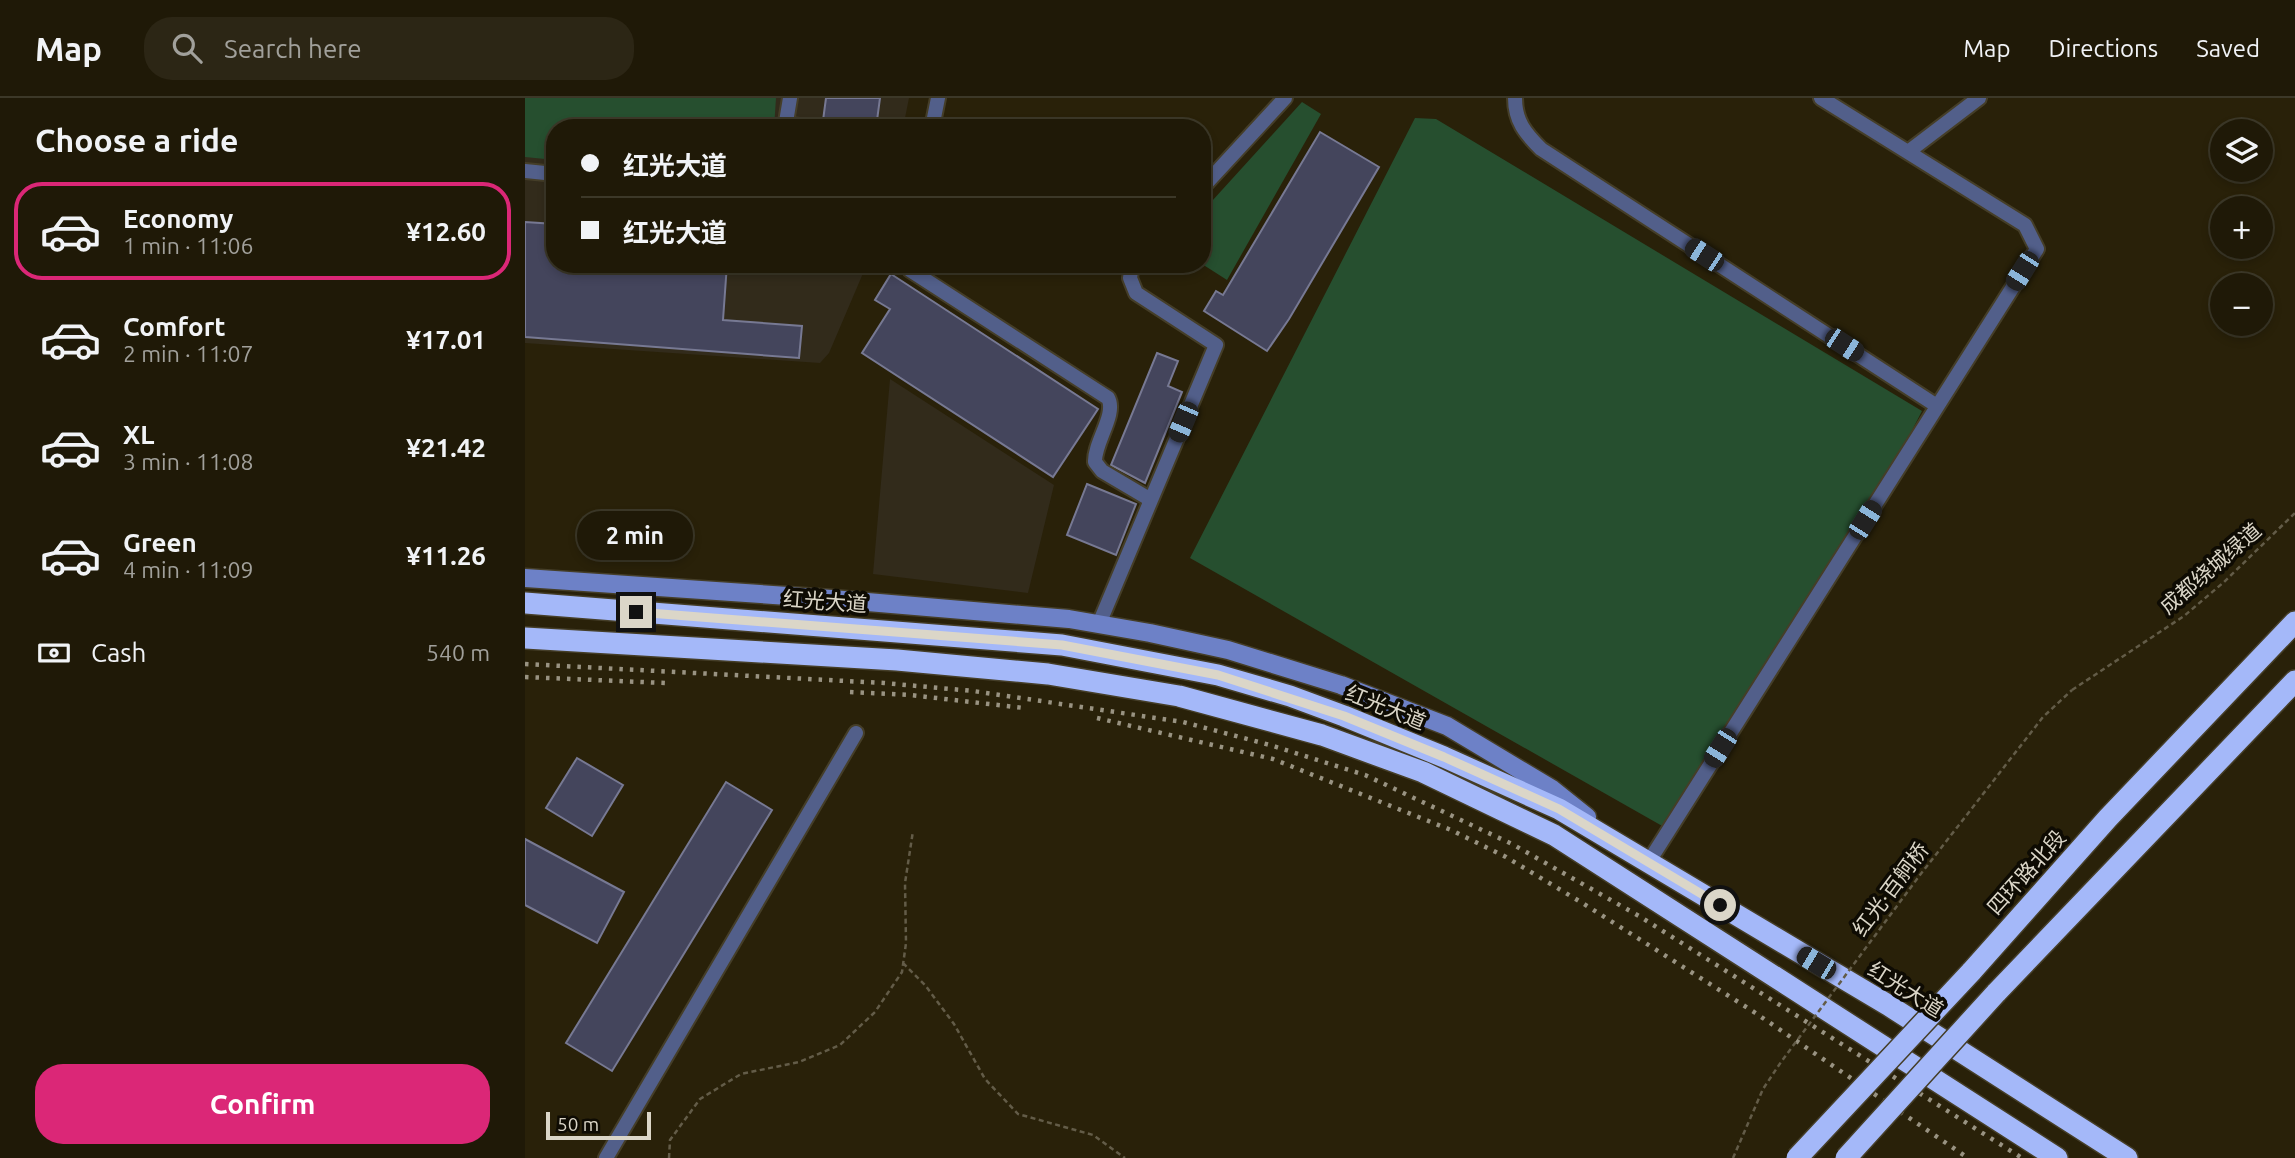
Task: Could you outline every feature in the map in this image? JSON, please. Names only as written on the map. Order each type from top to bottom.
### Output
[{"type":"highway","name":"红光大道","points":[[525,603],[1062,645],[1218,675],[1344,716],[1559,809],[1888,1006],[2127,1157]]},
{"type":"highway","name":"四环路北段","points":[[1797,1158],[1971,972],[2108,818],[2295,622]]},
{"type":"highway","points":[[525,638],[897,660],[1048,674],[1179,696],[1322,735],[1423,772],[1554,835],[2057,1158]]},
{"type":"highway","points":[[1846,1158],[1996,993],[2295,681]]},
{"type":"main road","points":[[525,578],[832,599],[1069,619],[1228,650],[1279,665],[1447,726],[1552,789],[1641,858]]},
{"type":"street","points":[[786,119],[790,98]]},
{"type":"street","points":[[934,119],[937,98]]},
{"type":"street","points":[[1211,178],[1285,98]]},
{"type":"street","points":[[1515,98],[1515,113],[1524,132],[1541,149],[1937,406]]},
{"type":"street","points":[[1641,858],[1937,406],[2036,249],[2025,225],[1821,98]]},
{"type":"street","points":[[1907,152],[1979,98]]},
{"type":"street","points":[[525,171],[546,173]]},
{"type":"street","points":[[915,273],[1108,398],[1111,408],[1096,450],[1095,462],[1102,471],[1151,500]]},
{"type":"street","points":[[1099,624],[1216,345],[1136,293],[1131,273]]},
{"type":"street","points":[[606,1158],[856,733]]},
{"type":"path","name":"成都绕城绿道","points":[[2072,690],[2185,616],[2295,513]]},
{"type":"path","name":"红光·百舸桥","points":[[1733,1158],[1763,1088],[1781,1062],[1920,874],[2043,717],[2072,690]]},
{"type":"path","points":[[669,1158],[670,1140],[699,1099],[741,1074],[799,1062],[840,1045],[875,1012],[902,972],[906,943],[905,883],[913,831]]},
{"type":"path","points":[[903,963],[925,985],[954,1024],[985,1079],[1018,1114],[1093,1135],[1125,1158]]},
{"type":"shaded area","points":[[525,98],[909,98],[905,119],[546,119],[546,273],[863,273],[829,353],[820,363],[525,343]]},
{"type":"shaded area","points":[[890,379],[1054,485],[1028,593],[873,574]]},
{"type":"green space","points":[[525,98],[776,98],[775,119],[546,119],[546,159],[525,157]]},
{"type":"green space","points":[[1302,102],[1321,114],[1227,280],[1211,270],[1211,202]]},
{"type":"green space","points":[[1415,118],[1436,119],[1922,411],[1905,444],[1664,827],[1190,558]]},
{"type":"building","points":[[826,98],[880,98],[877,119],[823,119]]},
{"type":"building","points":[[1320,132],[1379,167],[1289,319],[1267,351],[1204,311],[1216,291],[1223,295]]},
{"type":"building","points":[[525,222],[546,223],[546,273],[726,273],[723,320],[802,326],[799,358],[525,337]]},
{"type":"building","points":[[891,274],[1098,409],[1053,477],[862,353],[890,309],[875,300]]},
{"type":"building","points":[[1157,353],[1178,361],[1168,386],[1182,392],[1145,483],[1111,465]]},
{"type":"building","points":[[1087,484],[1136,504],[1116,555],[1067,535]]},
{"type":"building","points":[[577,758],[623,785],[592,836],[546,808]]},
{"type":"building","points":[[726,782],[772,810],[612,1071],[566,1043]]},
{"type":"building","points":[[525,839],[624,892],[597,943],[525,905]]},
{"type":"railway","points":[[525,664],[884,683],[973,691],[1183,722],[1270,745],[1365,775],[1512,844],[1639,916],[2022,1158]]},
{"type":"railway","points":[[525,677],[665,683]]},
{"type":"railway","points":[[850,692],[910,695],[1024,708]]},
{"type":"railway","points":[[1097,718],[1273,759],[1451,830],[1506,857],[1754,1012],[1968,1158]]},
{"type":"route","points":[[636,612],[1062,645],[1218,675],[1290,696],[1344,716],[1559,809],[1720,905]]}]
